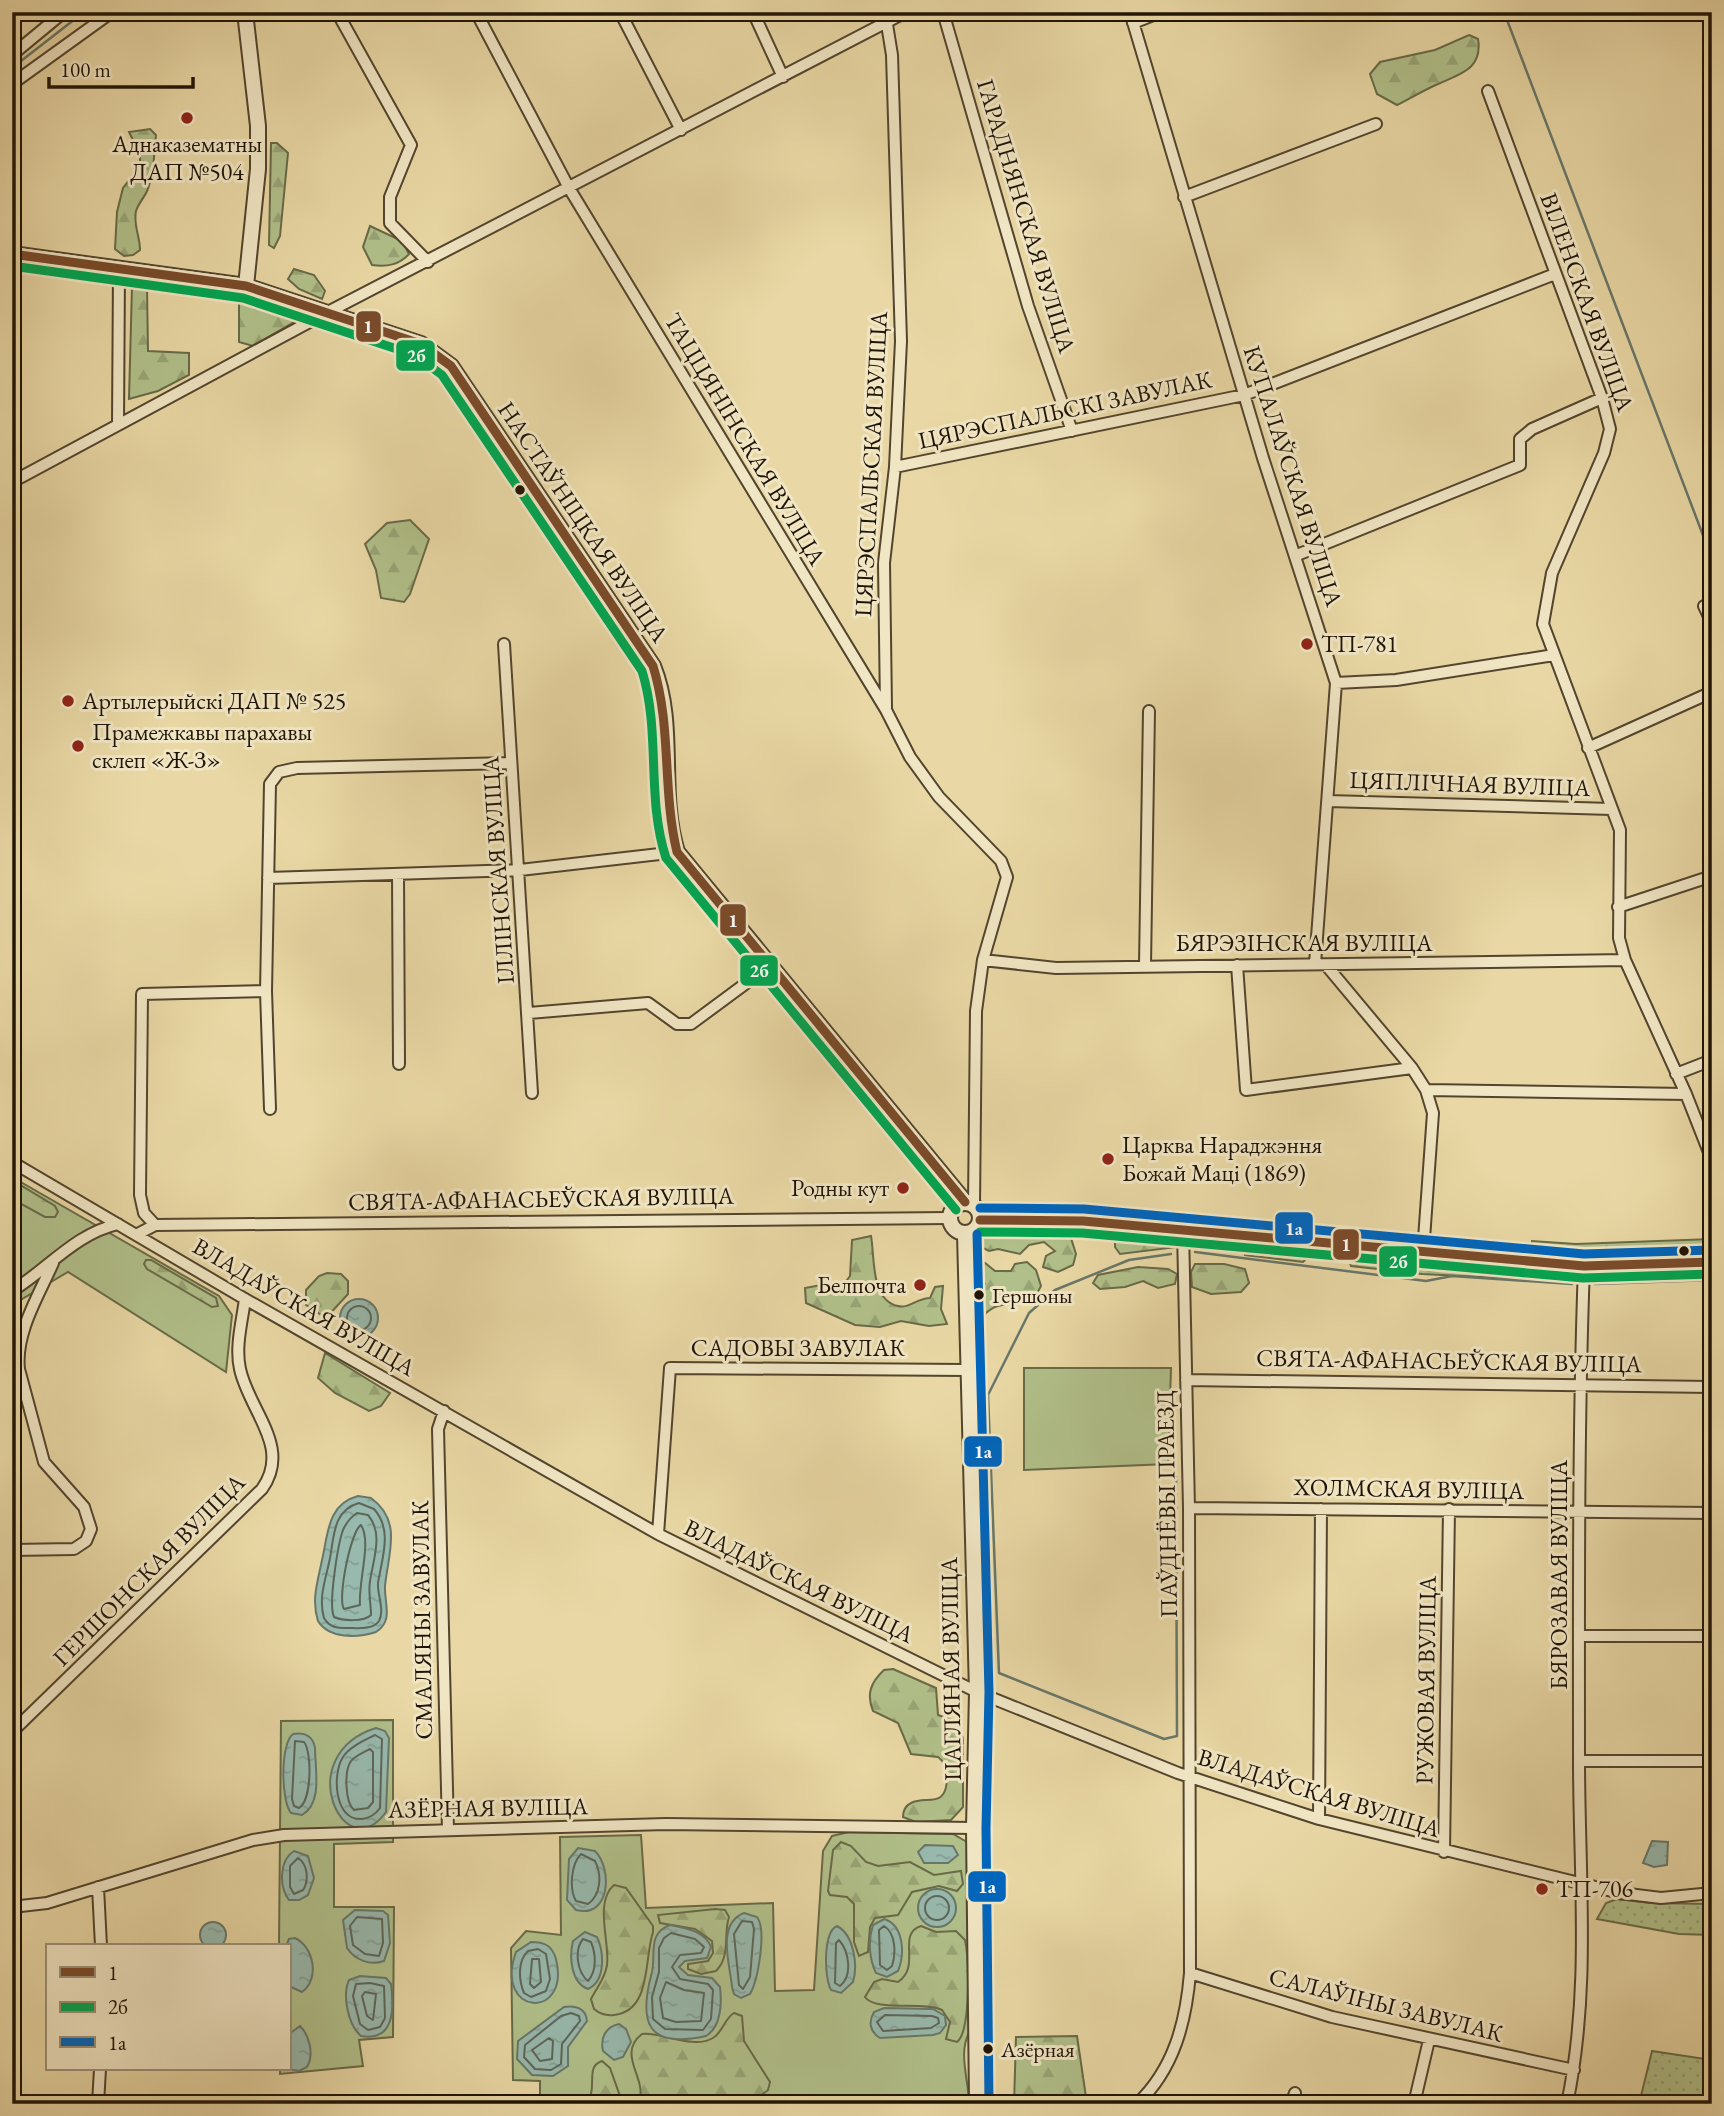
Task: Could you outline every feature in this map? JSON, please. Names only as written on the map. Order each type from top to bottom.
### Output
[{"type":"street","points":[[12,55],[64,12]]},
{"type":"street","points":[[12,84],[112,12]]},
{"type":"street","points":[[12,254],[246,286],[258,169],[258,126],[245,12]]},
{"type":"street","points":[[337,12],[411,145],[390,197],[390,223],[428,262]]},
{"type":"street","name":"ТАЦЦЯНІНСКАЯ ВУЛІЦА","points":[[476,12],[569,188],[886,710]]},
{"type":"street","points":[[620,12],[681,130]]},
{"type":"street","points":[[753,12],[783,77]]},
{"type":"street","points":[[12,482],[328,312],[783,77],[886,17],[906,12]]},
{"type":"street","name":"ГАРАДНЯНСКАЯ ВУЛІЦА","points":[[943,12],[1021,284],[1072,431]]},
{"type":"street","points":[[1131,18],[1161,12]]},
{"type":"street","name":"ЦЯРЭСПАЛЬСКАЯ ВУЛІЦА","points":[[886,17],[892,55],[901,341],[895,467],[884,562],[886,710],[910,757],[939,797],[1002,861],[1007,877],[983,960]]},
{"type":"street","name":"КУПАЛАЎСКАЯ ВУЛІЦА","points":[[1131,18],[1244,395],[1336,683],[1321,964]]},
{"type":"street","name":"ВІЛЕНСКАЯ ВУЛІЦА","points":[[1488,91],[1602,398],[1610,429],[1604,453],[1552,573],[1543,624],[1620,830],[1619,938],[1625,960],[1686,1094],[1712,1160]]},
{"type":"street","points":[[1184,197],[1376,124]]},
{"type":"street","points":[[118,424],[120,269]]},
{"type":"street","name":"ЦЯРЭСПАЛЬСКІ ЗАВУЛАК","points":[[895,467],[1244,395],[1555,274]]},
{"type":"street","name":"НАСТАЎНІЦКАЯ ВУЛІЦА","points":[[246,286],[421,344],[451,366],[653,666],[662,688],[665,710],[668,818],[677,852],[970,1204]]},
{"type":"street","points":[[1297,555],[1520,465],[1520,439],[1532,429],[1602,398]]},
{"type":"street","points":[[1704,606],[1712,623]]},
{"type":"street","name":"ІЛЛІНСКАЯ ВУЛІЦА","points":[[504,645],[532,1093]]},
{"type":"street","points":[[1336,683],[1396,680],[1554,655]]},
{"type":"street","points":[[1588,748],[1712,692]]},
{"type":"street","points":[[1145,965],[1149,711]]},
{"type":"street","points":[[270,1109],[266,991],[268,878],[271,784],[279,772],[297,768],[510,763]]},
{"type":"street","name":"ЦЯПЛІЧНАЯ ВУЛІЦА","points":[[1328,801],[1612,809]]},
{"type":"street","points":[[268,878],[520,870],[677,852]]},
{"type":"street","points":[[398,874],[399,1064]]},
{"type":"street","points":[[1618,907],[1712,876]]},
{"type":"street","points":[[980,1220],[970,1204],[975,1011],[983,960]]},
{"type":"street","name":"БЯРЭЗІНСКАЯ ВУЛІЦА","points":[[983,960],[1056,968],[1625,960]]},
{"type":"street","points":[[529,1013],[648,1003],[677,1024],[691,1024],[772,964]]},
{"type":"street","points":[[1321,964],[1412,1068],[1426,1090],[1433,1113],[1423,1253]]},
{"type":"street","points":[[1237,965],[1246,1090],[1412,1068]]},
{"type":"street","points":[[155,1225],[144,1213],[140,1195],[142,994],[266,991]]},
{"type":"street","points":[[12,1009],[13,993]]},
{"type":"street","points":[[1676,1074],[1712,1060]]},
{"type":"street","points":[[1426,1090],[1686,1094]]},
{"type":"street","name":"ВЛАДАЎСКАЯ ВУЛІЦА","points":[[12,1162],[658,1534],[977,1692],[1191,1777],[1319,1819],[1444,1852],[1640,1897],[1712,1893]]},
{"type":"street","points":[[970,1204],[956,1205],[949,1218],[952,1227],[965,1234],[974,1231],[980,1220]]},
{"type":"street","name":"СВЯТА-АФАНАСЬЕЎСКАЯ ВУЛІЦА","points":[[136,1235],[155,1225],[949,1218]]},
{"type":"street","points":[[980,1220],[1083,1221],[1584,1266],[1712,1262]]},
{"type":"street","points":[[12,1291],[53,1263],[79,1238],[118,1224]]},
{"type":"street","name":"ПАЎДНЁВЫ ПРАЕЗД","points":[[1137,2104],[1161,2076],[1172,2056],[1181,2031],[1190,1973],[1189,1508],[1183,1230]]},
{"type":"street","name":"ЦАГЛЯНАЯ ВУЛІЦА","points":[[965,1234],[977,1692],[974,1828],[977,2104]]},
{"type":"street","points":[[12,1550],[74,1549],[86,1541],[91,1529],[84,1507],[44,1462],[17,1358],[22,1336],[53,1263]]},
{"type":"street","name":"БЯРОЗАВАЯ ВУЛІЦА","points":[[1567,2104],[1574,2070],[1584,1973],[1579,1761],[1580,1386],[1584,1266]]},
{"type":"street","name":"ГЕРШОНСКАЯ ВУЛІЦА","points":[[12,1732],[262,1489],[272,1473],[273,1447],[240,1370],[239,1344],[246,1299]]},
{"type":"street","name":"САДОВЫ ЗАВУЛАК","points":[[658,1534],[670,1368],[967,1370]]},
{"type":"street","name":"СВЯТА-АФАНАСЬЕЎСКАЯ ВУЛІЦА","points":[[1186,1380],[1712,1387]]},
{"type":"street","name":"СМАЛЯНЫ ЗАВУЛАК","points":[[444,1411],[438,1429],[447,1829]]},
{"type":"street","name":"ХОЛМСКАЯ ВУЛІЦА","points":[[1189,1508],[1712,1513]]},
{"type":"street","points":[[1319,1819],[1321,1509]]},
{"type":"street","name":"РУЖОВАЯ ВУЛІЦА","points":[[1444,1852],[1449,1509]]},
{"type":"street","points":[[1581,1636],[1712,1636]]},
{"type":"street","points":[[1579,1761],[1712,1761]]},
{"type":"street","name":"АЗЁРНАЯ ВУЛІЦА","points":[[12,1907],[31,1907],[268,1837],[447,1829],[666,1824],[974,1828]]},
{"type":"street","points":[[98,1887],[101,1944]]},
{"type":"street","name":"САЛАЎІНЫ ЗАВУЛАК","points":[[1190,1973],[1332,2017],[1574,2070]]},
{"type":"street","points":[[1414,2104],[1429,2040]]},
{"type":"street","points":[[98,2104],[100,2070]]},
{"type":"green space","points":[[1469,35],[1478,39],[1479,49],[1473,64],[1462,73],[1397,105],[1377,94],[1370,74],[1380,62],[1435,50]]},
{"type":"green space","points":[[150,129],[156,135],[152,171],[147,191],[135,216],[140,250],[133,255],[124,256],[115,249],[117,212],[123,188],[140,166],[140,154],[129,132]]},
{"type":"green space","points":[[271,143],[277,143],[288,153],[280,236],[274,248],[269,245]]},
{"type":"green space","points":[[370,226],[402,241],[409,254],[392,264],[372,265],[363,247]]},
{"type":"green space","points":[[294,269],[314,275],[325,291],[322,299],[299,289],[288,279]]},
{"type":"green space","points":[[132,286],[147,287],[148,351],[189,353],[189,375],[158,391],[129,399]]},
{"type":"green space","points":[[239,301],[291,310],[294,322],[253,346],[239,342]]},
{"type":"green space","points":[[410,520],[429,539],[410,594],[404,602],[381,598],[376,570],[365,544],[387,523]]},
{"type":"green space","points":[[12,1177],[219,1296],[232,1315],[226,1372],[68,1272],[12,1305]]},
{"type":"green space","points":[[12,1180],[55,1206],[58,1212],[55,1217],[45,1217],[12,1199]]},
{"type":"green space","points":[[1046,1231],[1070,1235],[1076,1254],[1073,1265],[1058,1272],[1043,1267],[1046,1256],[1055,1251],[1044,1242],[1029,1245],[1020,1254],[998,1249],[989,1251],[981,1247],[983,1238],[993,1232]]},
{"type":"green space","points":[[1124,1234],[1175,1238],[1177,1247],[1120,1254],[1115,1247],[1115,1239]]},
{"type":"green space","points":[[871,1236],[878,1287],[889,1302],[906,1306],[930,1298],[935,1287],[943,1286],[941,1309],[947,1324],[929,1326],[901,1321],[880,1327],[855,1325],[806,1303],[805,1288],[821,1285],[841,1288],[850,1276],[852,1240]]},
{"type":"green space","points":[[1712,1239],[1712,1249],[1572,1255],[1532,1251],[1532,1241],[1576,1244]]},
{"type":"green space","points":[[1249,1244],[1307,1249],[1310,1255],[1303,1262],[1245,1255],[1244,1249]]},
{"type":"green space","points":[[1354,1253],[1569,1271],[1572,1278],[1564,1281],[1422,1274],[1351,1266],[1348,1258]]},
{"type":"green space","points":[[146,1260],[151,1260],[216,1298],[218,1306],[212,1307],[147,1269],[144,1264]]},
{"type":"green space","points":[[978,1261],[995,1271],[1011,1271],[1015,1264],[1027,1262],[1036,1270],[1041,1286],[1033,1301],[995,1307],[978,1320],[969,1318],[968,1302],[985,1284],[973,1267]]},
{"type":"green space","points":[[1195,1264],[1224,1264],[1245,1269],[1249,1283],[1241,1292],[1211,1294],[1192,1287],[1191,1272]]},
{"type":"green space","points":[[1138,1267],[1168,1269],[1177,1274],[1175,1284],[1158,1288],[1143,1281],[1125,1287],[1100,1289],[1093,1283],[1098,1275]]},
{"type":"green space","points":[[327,1273],[341,1274],[348,1281],[348,1294],[326,1318],[306,1305],[306,1290],[319,1276]]},
{"type":"green space","points":[[325,1353],[390,1393],[381,1406],[369,1411],[335,1393],[318,1378]]},
{"type":"green space","points":[[1024,1368],[1171,1368],[1168,1464],[1024,1470]]},
{"type":"green space","points":[[893,1669],[936,1688],[938,1715],[958,1722],[963,1739],[963,1807],[951,1820],[916,1822],[903,1817],[909,1804],[940,1798],[946,1787],[947,1774],[944,1763],[938,1757],[911,1754],[898,1723],[873,1711],[870,1694],[873,1684],[884,1670]]},
{"type":"green space","points":[[393,1720],[393,1842],[334,1844],[334,1907],[394,1907],[393,2037],[359,2040],[363,2066],[280,2074],[280,2070],[290,2070],[290,1944],[279,1944],[281,1721]]},
{"type":"green space","points":[[849,1832],[953,1834],[967,1842],[969,2033],[964,2058],[969,2104],[540,2104],[540,2081],[513,2080],[511,1948],[526,1931],[561,1935],[560,1837],[641,1835],[646,1908],[773,1903],[775,1991],[814,1990],[823,1851],[832,1836]]},
{"type":"green space","points":[[841,1842],[851,1846],[866,1862],[878,1866],[910,1862],[934,1875],[961,1871],[963,1884],[957,1891],[939,1886],[912,1892],[898,1915],[875,1918],[870,1927],[868,1952],[859,1956],[854,1942],[854,1904],[847,1897],[830,1895],[828,1891],[833,1850]]},
{"type":"green space","points":[[614,1885],[626,1888],[653,1926],[653,1932],[641,1994],[635,2004],[626,2011],[608,2015],[594,2009],[591,1999],[606,1970],[605,1901]]},
{"type":"green space","points":[[1617,1899],[1651,1903],[1712,1904],[1712,1935],[1679,1934],[1597,1919],[1606,1903]]},
{"type":"green space","points":[[725,1910],[729,1917],[724,1959],[716,1971],[701,1974],[688,1969],[688,1964],[708,1961],[713,1953],[712,1941],[695,1929],[660,1923],[658,1915]]},
{"type":"green space","points":[[921,1926],[936,1932],[956,1931],[965,1940],[967,2010],[962,2035],[957,2042],[946,2039],[950,2022],[942,2010],[924,2006],[879,2004],[865,1997],[874,1982],[882,1979],[898,1982],[905,1975],[910,1936]]},
{"type":"green space","points":[[734,2013],[742,2016],[744,2041],[770,2082],[768,2090],[750,2104],[586,2104],[590,2098],[592,2073],[602,2061],[610,2068],[620,2096],[633,2103],[640,2098],[632,2049],[642,2034],[705,2041],[713,2038]]},
{"type":"green space","points":[[1077,2036],[1086,2097],[1083,2104],[1014,2104],[1016,2037]]},
{"type":"green space","points":[[1652,2051],[1712,2060],[1712,2104],[1639,2104]]},
{"type":"water","points":[[359,1299],[372,1305],[378,1318],[372,1331],[359,1337],[346,1331],[340,1318],[346,1305]]},
{"type":"water","points":[[358,1496],[371,1498],[381,1507],[390,1528],[385,1586],[387,1611],[385,1623],[376,1632],[344,1636],[329,1631],[318,1621],[316,1590],[328,1531],[335,1513],[348,1500]]},
{"type":"water","points":[[376,1728],[385,1731],[389,1738],[386,1812],[370,1826],[355,1827],[342,1818],[333,1802],[330,1782],[335,1761],[350,1742]]},
{"type":"water","points":[[293,1734],[308,1736],[315,1748],[315,1794],[309,1810],[302,1815],[291,1813],[285,1797],[284,1760]]},
{"type":"water","points":[[1652,1841],[1668,1842],[1667,1865],[1654,1867],[1643,1863]]},
{"type":"water","points":[[925,1845],[953,1846],[958,1855],[948,1863],[924,1863],[918,1852]]},
{"type":"water","points":[[578,1848],[595,1851],[601,1859],[606,1880],[602,1900],[587,1911],[576,1910],[567,1900],[569,1859]]},
{"type":"water","points":[[294,1851],[308,1856],[314,1878],[308,1895],[299,1900],[289,1900],[283,1888],[282,1874],[285,1861]]},
{"type":"water","points":[[937,1889],[951,1894],[956,1908],[951,1922],[937,1927],[923,1922],[918,1908],[923,1894]]},
{"type":"water","points":[[355,1910],[383,1911],[388,1915],[390,1943],[384,1961],[363,1961],[347,1948],[343,1920]]},
{"type":"water","points":[[744,1913],[757,1917],[761,1943],[753,1987],[750,1994],[741,1998],[734,1994],[732,1987],[727,1935],[735,1918]]},
{"type":"water","points":[[884,1919],[896,1927],[902,1949],[898,1971],[887,1977],[876,1973],[870,1949],[873,1925]]},
{"type":"water","points":[[208,1923],[218,1923],[225,1930],[222,1944],[204,1944],[201,1940],[201,1930]]},
{"type":"water","points":[[670,1925],[699,1934],[711,1947],[707,1958],[685,1961],[679,1967],[688,1975],[712,1978],[720,1987],[718,2021],[706,2036],[671,2039],[659,2035],[647,2018],[646,2005],[655,1939],[658,1933]]},
{"type":"water","points":[[837,1926],[851,1943],[855,1959],[853,1982],[841,1993],[831,1990],[826,1966],[829,1937]]},
{"type":"water","points":[[585,1932],[597,1937],[602,1958],[598,1980],[588,1989],[582,1986],[575,1975],[571,1954],[573,1941]]},
{"type":"water","points":[[295,1938],[307,1948],[312,1964],[311,1979],[302,1992],[290,1986],[290,1944],[287,1944],[289,1939]]},
{"type":"water","points":[[531,1942],[550,1947],[556,1959],[558,1979],[553,1993],[544,2001],[533,2003],[523,1999],[515,1989],[512,1973],[516,1952]]},
{"type":"water","points":[[360,1976],[386,1978],[391,1984],[392,2013],[386,2029],[380,2034],[361,2036],[353,2025],[348,2010],[347,1986],[349,1980]]},
{"type":"water","points":[[564,2007],[579,2008],[585,2013],[587,2021],[568,2047],[568,2066],[553,2076],[532,2075],[517,2059],[518,2041]]},
{"type":"water","points":[[884,2008],[933,2009],[945,2016],[946,2025],[940,2033],[933,2035],[880,2038],[872,2030],[871,2019],[874,2012]]},
{"type":"water","points":[[619,2024],[626,2029],[631,2042],[623,2057],[614,2060],[603,2051],[602,2041],[607,2030]]},
{"type":"water","points":[[300,2026],[310,2046],[307,2067],[299,2071],[290,2069],[290,2033]]},
{"type":"waterway","points":[[12,68],[84,12]]},
{"type":"waterway","points":[[1504,12],[1712,559]]},
{"type":"waterway","points":[[1195,1252],[1426,1281],[1452,1276],[1572,1284]]},
{"type":"waterway","points":[[1171,1254],[1129,1260],[1055,1290],[1029,1313],[988,1395],[999,1673],[1164,1739],[1177,1736],[1176,1477]]},
{"type":"waterway","points":[[1595,1284],[1712,1280]]},
{"type":"transit line","name":"1","points":[[12,254],[246,286],[421,344],[451,366],[653,666],[663,712],[672,829],[677,852],[965,1202]]},
{"type":"transit line","name":"2б","points":[[12,266],[243,298],[415,355],[442,375],[642,671],[651,717],[656,812],[666,858],[956,1210]]},
{"type":"transit line","name":"1а","points":[[980,1208],[1084,1209],[1584,1254],[1712,1250]]},
{"type":"transit line","name":"1","points":[[980,1220],[1083,1221],[1584,1266],[1712,1262]]},
{"type":"transit line","name":"2б","points":[[980,1232],[1082,1233],[1583,1278],[1712,1274]]},
{"type":"transit line","name":"1а","points":[[977,1234],[989,1692],[986,1828],[989,2104]]},
{"type":"place","name":"Аднаказематны ДАП №504","points":[[187,118]]},
{"type":"place","name":"ТП-781","points":[[1307,644]]},
{"type":"place","name":"Артылерыйскі ДАП № 525","points":[[68,701]]},
{"type":"place","name":"Прамежкавы парахавы склеп «Ж-З»","points":[[78,746]]},
{"type":"place","name":"Царква Нараджэння Божай Маці (1869)","points":[[1108,1159]]},
{"type":"place","name":"Родны кут","points":[[903,1188]]},
{"type":"place","name":"Белпочта","points":[[920,1285]]},
{"type":"place","name":"Гершоны","points":[[979,1295]]},
{"type":"place","name":"ТП-706","points":[[1542,1889]]},
{"type":"place","name":"Азёрная","points":[[988,2049]]}]
